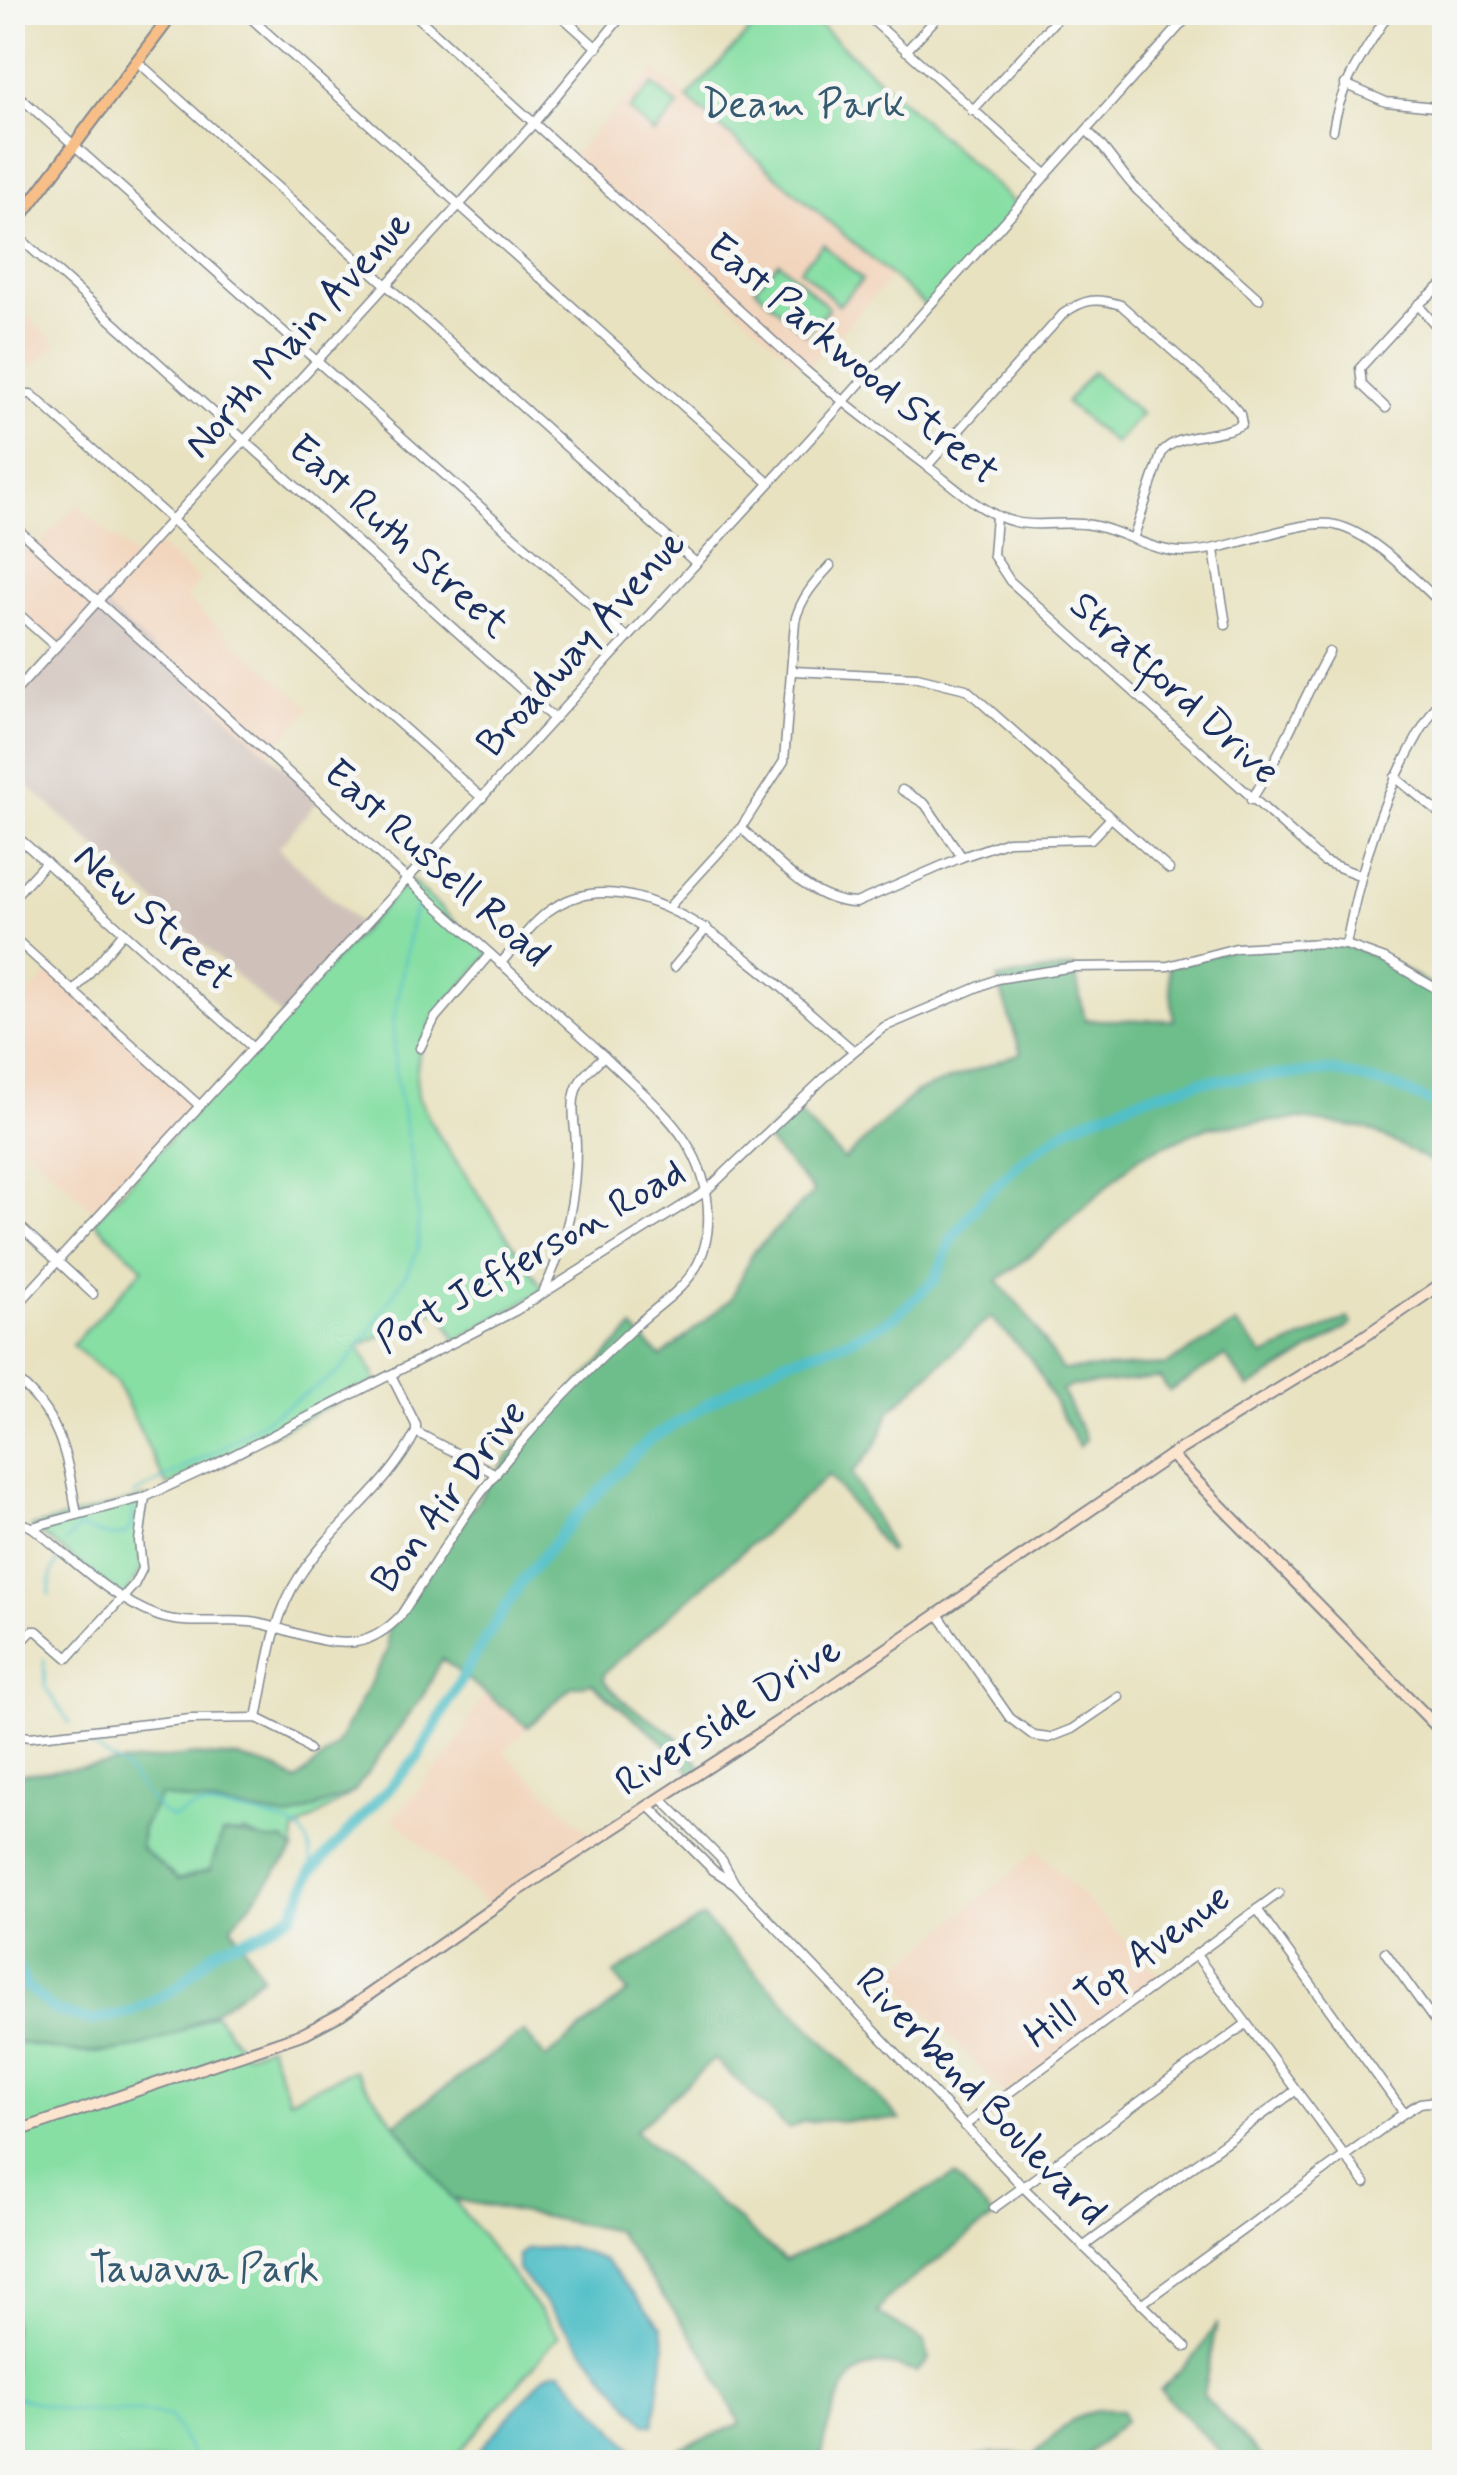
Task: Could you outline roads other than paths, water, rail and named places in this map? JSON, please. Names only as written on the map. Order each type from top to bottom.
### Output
[{"type":"main road","points":[[12,230],[174,12]]},
{"type":"main road","name":"Riverside Drive","points":[[12,2132],[317,2027],[341,2014],[516,1892],[938,1614],[1170,1455],[1362,1338],[1444,1282]]},
{"type":"main road","points":[[1170,1455],[1444,1734]]},
{"type":"street","points":[[244,12],[769,484]]},
{"type":"street","name":"East Parkwood Street","points":[[412,12],[843,403],[996,516],[1018,524],[1062,521],[1093,525],[1149,547],[1183,552],[1214,550],[1314,524],[1335,524],[1367,539],[1444,606]]},
{"type":"street","points":[[557,12],[597,48]]},
{"type":"street","points":[[863,12],[1047,176]]},
{"type":"street","points":[[906,51],[942,12]]},
{"type":"street","points":[[972,110],[1063,12]]},
{"type":"street","name":"Broadway Avenue","points":[[12,1311],[843,403],[1192,12]]},
{"type":"street","name":"North Main Avenue","points":[[12,695],[534,124],[627,14]]},
{"type":"street","points":[[1333,130],[1337,101],[1345,84],[1387,16]]},
{"type":"street","points":[[138,62],[696,563]]},
{"type":"street","points":[[1345,84],[1386,102],[1444,108]]},
{"type":"street","points":[[12,90],[628,638]]},
{"type":"street","points":[[1087,131],[1105,146],[1124,177],[1138,191],[1259,299]]},
{"type":"street","name":"East Ruth Street","points":[[12,230],[554,719]]},
{"type":"street","points":[[1386,408],[1362,385],[1360,368],[1418,305],[1444,283]]},
{"type":"street","points":[[927,466],[1063,314],[1088,300],[1102,299],[1127,310],[1228,401],[1240,414],[1242,424],[1228,432],[1170,443],[1162,452],[1133,539]]},
{"type":"street","points":[[1418,305],[1444,335]]},
{"type":"street","points":[[12,400],[18,394],[31,394],[482,798]]},
{"type":"street","name":"Stratford Drive","points":[[996,516],[993,555],[1010,581],[1323,860],[1359,875]]},
{"type":"street","name":"East Russell Road","points":[[12,524],[604,1056],[679,1130],[696,1157],[706,1191]]},
{"type":"street","points":[[1214,550],[1226,625]]},
{"type":"street","points":[[668,908],[741,828],[784,761],[799,607],[830,566]]},
{"type":"street","points":[[12,608],[56,647]]},
{"type":"street","points":[[1252,800],[1329,652]]},
{"type":"street","points":[[793,672],[917,676],[966,689],[1169,869]]},
{"type":"street","points":[[1346,945],[1359,875],[1395,777],[1444,694]]},
{"type":"street","points":[[1395,777],[1444,817]]},
{"type":"street","points":[[902,790],[925,804],[962,856]]},
{"type":"street","points":[[741,828],[812,890],[838,903],[856,904],[962,856],[1008,842],[1083,841],[1110,820]]},
{"type":"street","name":"New Street","points":[[12,832],[253,1048]]},
{"type":"street","points":[[12,899],[46,862]]},
{"type":"street","points":[[500,964],[538,921],[572,898],[603,893],[643,899],[707,928],[854,1050]]},
{"type":"street","points":[[674,967],[707,928]]},
{"type":"street","points":[[73,992],[124,932]]},
{"type":"street","points":[[12,936],[200,1106]]},
{"type":"street","name":"Port Jefferson Road","points":[[32,1527],[145,1496],[514,1311],[706,1191],[854,1050],[884,1027],[997,979],[1074,966],[1168,966],[1236,948],[1346,945],[1385,959],[1444,993]]},
{"type":"street","points":[[420,1048],[435,1018],[490,954]]},
{"type":"street","points":[[544,1290],[562,1254],[572,1207],[576,1148],[573,1102],[578,1082],[604,1056]]},
{"type":"street","name":"Bon Air Drive","points":[[32,1527],[124,1598],[160,1617],[253,1622],[326,1641],[355,1642],[388,1630],[496,1474],[580,1380],[676,1293],[700,1264],[708,1222],[706,1191]]},
{"type":"street","points":[[12,1219],[94,1294]]},
{"type":"street","points":[[257,1718],[276,1628],[297,1580],[334,1532],[388,1480],[416,1432],[390,1375]]},
{"type":"street","points":[[12,1376],[45,1407],[54,1422],[67,1458],[77,1516]]},
{"type":"street","points":[[416,1432],[496,1474]]},
{"type":"street","points":[[12,1652],[32,1631],[37,1631],[68,1658],[124,1598],[142,1569],[140,1542],[145,1496]]},
{"type":"street","points":[[12,1520],[32,1527]]},
{"type":"street","points":[[938,1614],[1010,1718],[1034,1736],[1050,1738],[1072,1729],[1120,1697]]},
{"type":"street","points":[[12,1727],[22,1736],[30,1737],[191,1719],[257,1718],[291,1735],[309,1750]]},
{"type":"street","points":[[661,1798],[722,1860],[734,1884]]},
{"type":"street","points":[[648,1806],[713,1870],[734,1884]]},
{"type":"street","name":"Riverbend Boulevard","points":[[734,1884],[1023,2187],[1186,2348]]},
{"type":"street","name":"Hill Top Avenue","points":[[964,2126],[1279,1893]]},
{"type":"street","points":[[1258,1909],[1404,2113]]},
{"type":"street","points":[[1385,1952],[1444,2034]]},
{"type":"street","points":[[1196,1955],[1365,2184]]},
{"type":"street","points":[[994,2208],[1246,2024]]},
{"type":"street","points":[[1083,2247],[1295,2091]]},
{"type":"street","points":[[1141,2304],[1404,2113],[1420,2104],[1444,2100]]},
{"type":"water","points":[[569,2247],[604,2260],[662,2327],[665,2344],[654,2424],[646,2424],[518,2270],[518,2256],[526,2249]]},
{"type":"water","points":[[561,2371],[631,2447],[639,2462],[473,2462],[545,2375]]},
{"type":"waterway","points":[[133,1495],[220,1449],[338,1373],[366,1338],[411,1266],[418,1248],[418,1219],[413,1167],[395,1072],[393,1024],[417,906]]},
{"type":"waterway","points":[[12,1954],[26,1986],[53,2010],[91,2021],[131,2012],[178,1987],[217,1949],[262,1932],[293,1913],[312,1871],[418,1757],[522,1581],[579,1513],[649,1440],[784,1361],[845,1342],[892,1319],[935,1280],[953,1237],[982,1199],[1025,1158],[1071,1126],[1138,1099],[1202,1081],[1333,1071],[1398,1088],[1444,1108]]},
{"type":"waterway","points":[[65,1542],[79,1528],[113,1537],[126,1534],[132,1524],[133,1509]]},
{"type":"waterway","points":[[49,1595],[58,1560]]},
{"type":"waterway","points":[[44,1659],[45,1687],[70,1723]]},
{"type":"waterway","points":[[85,1741],[124,1768],[161,1812],[173,1818],[195,1808],[217,1808],[267,1817],[294,1827],[307,1842],[312,1871]]},
{"type":"waterway","points":[[12,2397],[67,2410],[171,2417],[195,2462]]},
{"type":"park label","name":"Deam Park","points":[[804,106]]},
{"type":"park label","name":"Tawawa Park","points":[[204,2270]]}]
